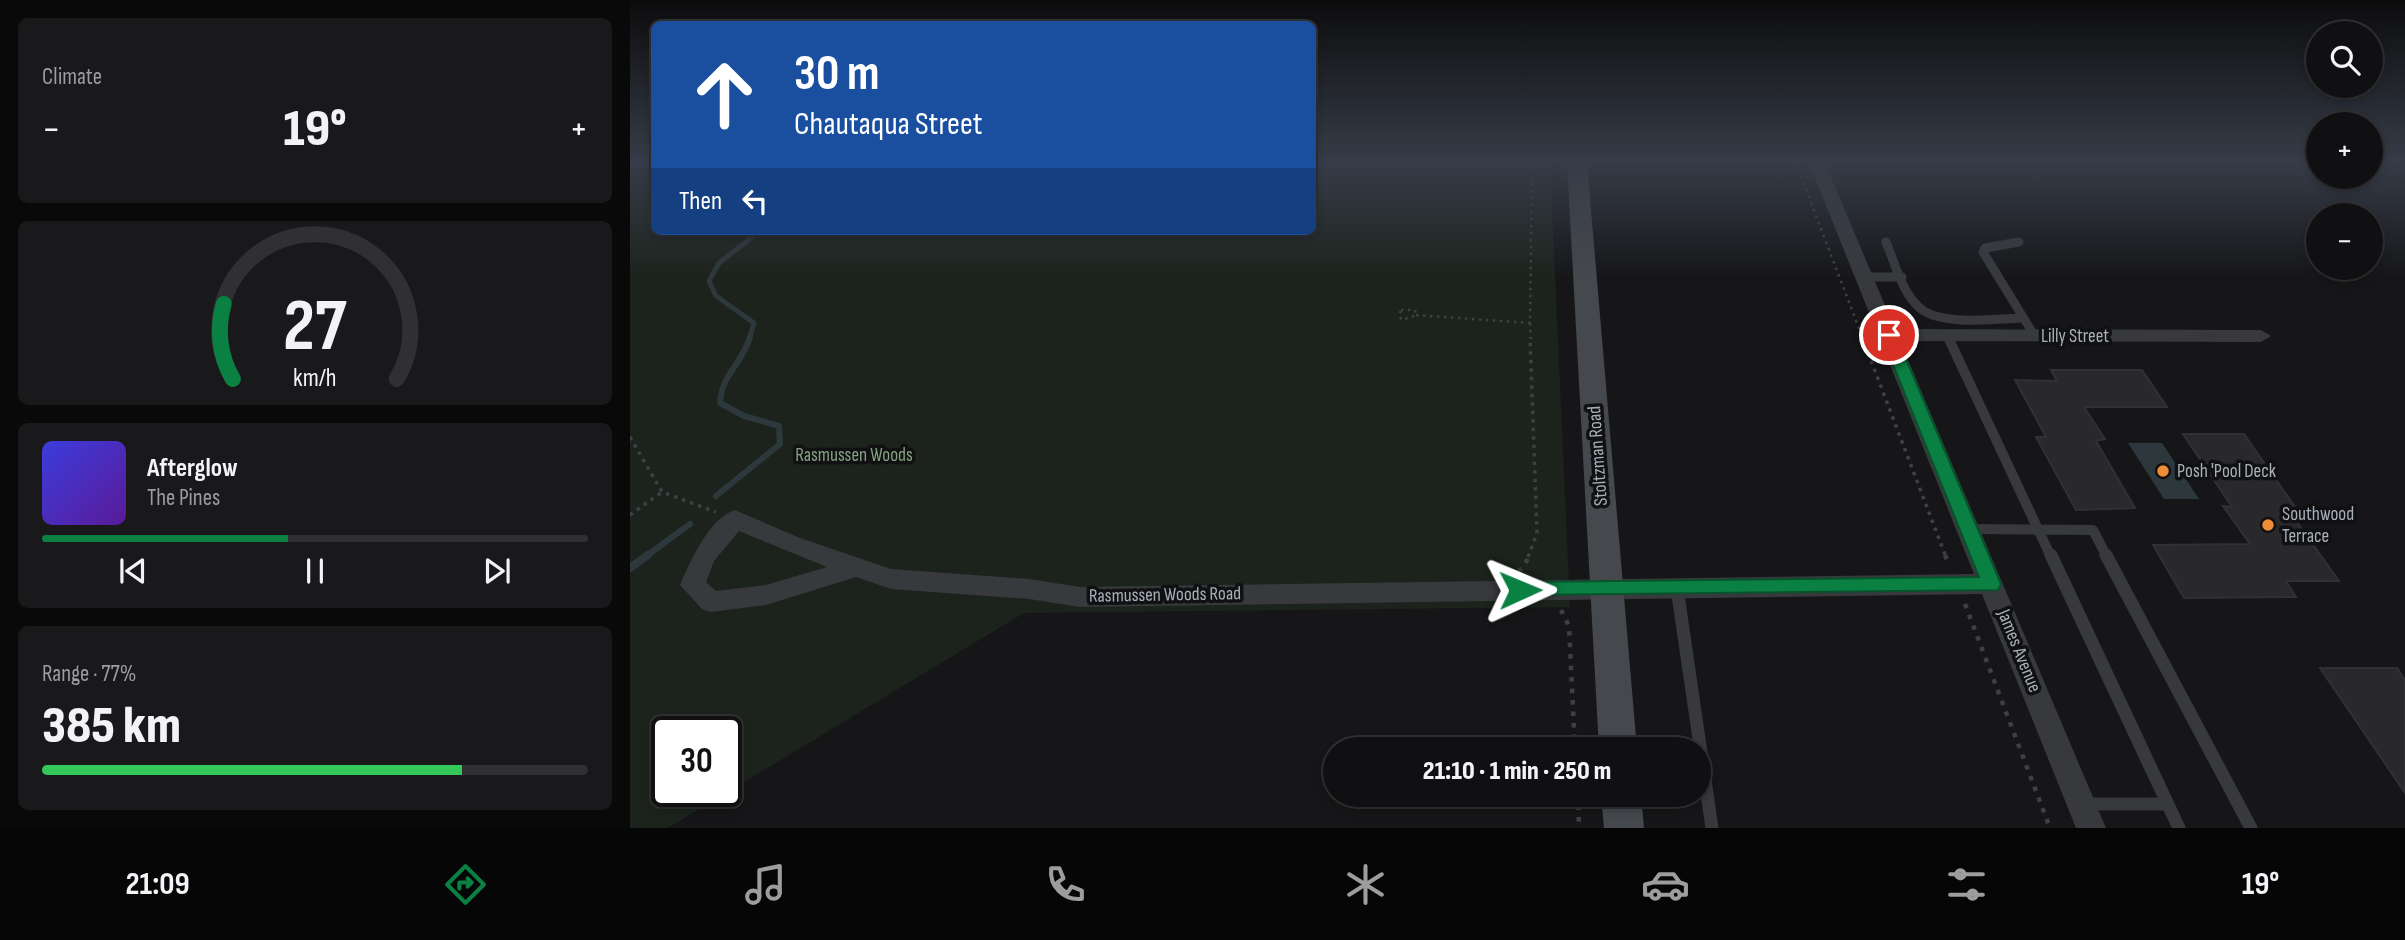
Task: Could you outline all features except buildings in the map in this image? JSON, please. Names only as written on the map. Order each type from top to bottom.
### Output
[{"type":"street","name":"Stoltzman Road","points":[[1580,202],[1617,737]]},
{"type":"street","name":"James Avenue","points":[[1833,202],[2091,828]]},
{"type":"street","name":"Lilly Street","points":[[1889,335],[2261,336]]},
{"type":"street","name":"Rasmussen Woods Road","points":[[735,519],[792,545],[891,579],[1029,589],[1080,597],[1992,584]]},
{"type":"street","points":[[735,519],[704,556],[692,585],[711,602],[775,594],[855,567]]},
{"type":"street","points":[[1622,807],[1624,828]]},
{"type":"lane","points":[[1886,242],[1911,296],[1931,314],[2022,318]]},
{"type":"lane","points":[[2018,242],[1985,248],[1983,252],[2034,335]]},
{"type":"lane","points":[[1865,277],[1902,277]]},
{"type":"lane","points":[[1947,335],[2179,828]]},
{"type":"lane","points":[[1969,528],[2093,530],[2251,828]]},
{"type":"lane","points":[[1676,587],[1712,828]]},
{"type":"lane","points":[[2081,804],[2167,804]]},
{"type":"path","points":[[1493,590],[1524,567],[1537,533],[1530,323],[1532,202]]},
{"type":"path","points":[[1811,202],[2050,828]]},
{"type":"path","points":[[1416,315],[1415,310],[1408,308],[1401,310],[1399,316],[1402,320],[1409,320],[1416,315],[1530,323]]},
{"type":"path","points":[[630,437],[663,492],[735,519]]},
{"type":"path","points":[[630,515],[663,492]]},
{"type":"path","points":[[1556,601],[1569,626],[1574,737]]},
{"type":"path","points":[[1578,807],[1579,828]]},
{"type":"green space","name":"Rasmussen Woods","points":[[630,202],[651,202],[651,235],[1316,235],[1316,202],[1552,202],[1570,607],[1024,613],[742,783],[742,716],[651,716],[651,807],[703,807],[668,828],[630,828]]},
{"type":"shaded area","name":"Posh 'Pool Deck","points":[[2128,443],[2162,443],[2199,499],[2164,499]]},
{"type":"waterway","points":[[749,339],[754,323],[716,296],[709,281],[719,263],[755,235]]},
{"type":"waterway","points":[[716,496],[780,444],[779,426],[744,416],[720,403],[724,384],[750,337]]},
{"type":"waterway","points":[[645,557],[690,524]]},
{"type":"waterway","points":[[630,568],[648,555]]},
{"type":"place","name":"Posh 'Pool Deck","points":[[2163,471]]},
{"type":"place","name":"Southwood Terrace","points":[[2268,525]]},
{"type":"route","points":[[1520,590],[1992,584],[1889,335]]}]
